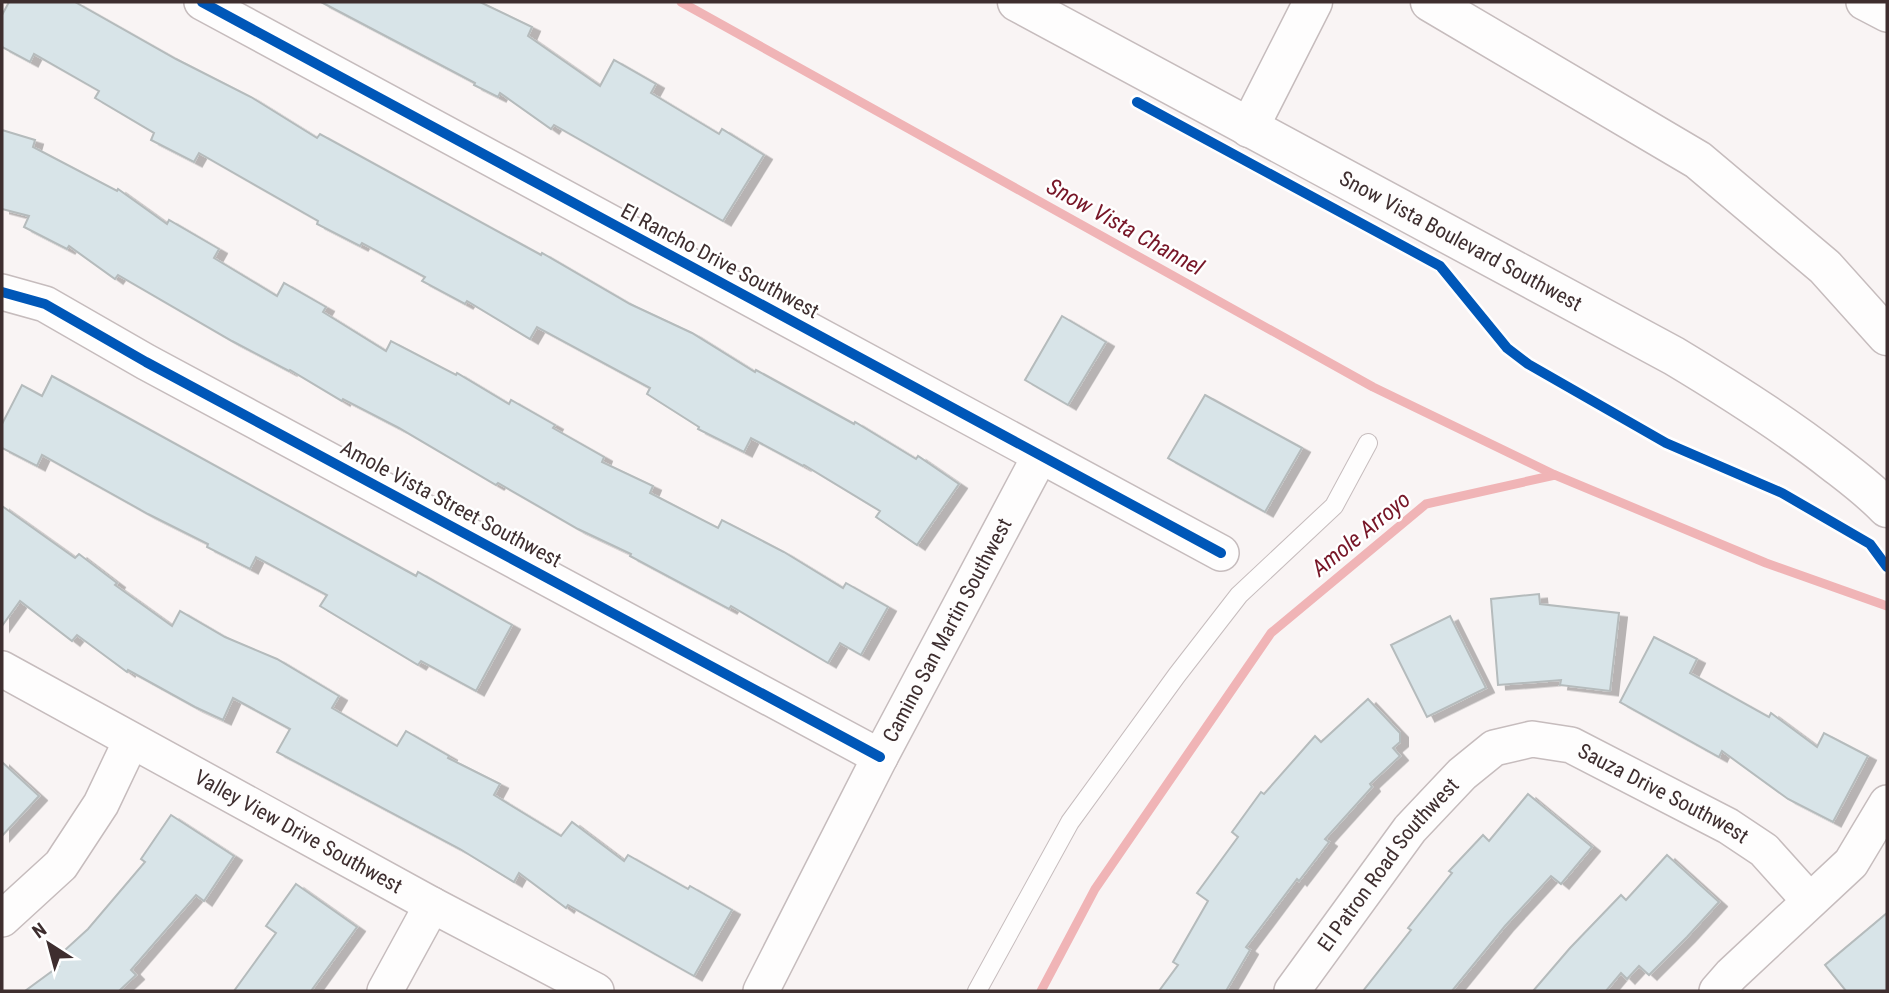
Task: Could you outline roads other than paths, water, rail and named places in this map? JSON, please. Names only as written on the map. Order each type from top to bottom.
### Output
[{"type":"main road","name":"Snow Vista Boulevard Southwest","points":[[1017,2],[1685,363],[1740,396],[1808,443],[1875,495],[1887,508]]},
{"type":"main road","points":[[1250,128],[1312,2]]},
{"type":"main road","points":[[1430,2],[1698,160],[1825,267],[1887,336]]},
{"type":"street","name":"El Rancho Drive Southwest","points":[[202,2],[1221,553]]},
{"type":"street","points":[[1864,2],[1887,14]]},
{"type":"street","name":"Amole Vista Street Southwest","points":[[2,292],[45,304],[146,362],[880,757]]},
{"type":"street","name":"Camino San Martin Southwest","points":[[761,991],[880,757],[1040,456]]},
{"type":"street","name":"Valley View Drive Southwest","points":[[2,669],[432,905],[596,991]]},
{"type":"street","name":"Sauza Drive Southwest","points":[[1494,748],[1532,739],[1571,745],[1737,832],[1764,850],[1810,900]]},
{"type":"street","points":[[2,919],[61,865],[101,804],[131,741]]},
{"type":"street","name":"El Patron Road Southwest","points":[[1292,991],[1410,829],[1462,774],[1494,748]]},
{"type":"street","points":[[1717,991],[1851,863],[1887,803]]},
{"type":"street","points":[[385,991],[432,905]]},
{"type":"lane","points":[[976,991],[1078,811],[1239,595],[1334,506],[1368,443]]},
{"type":"waterway","name":"Snow Vista Channel","points":[[681,2],[1373,387],[1555,475]]},
{"type":"waterway","name":"Amole Arroyo","points":[[1041,991],[1095,889],[1271,633],[1426,504],[1555,475],[1766,563],[1887,606]]}]
